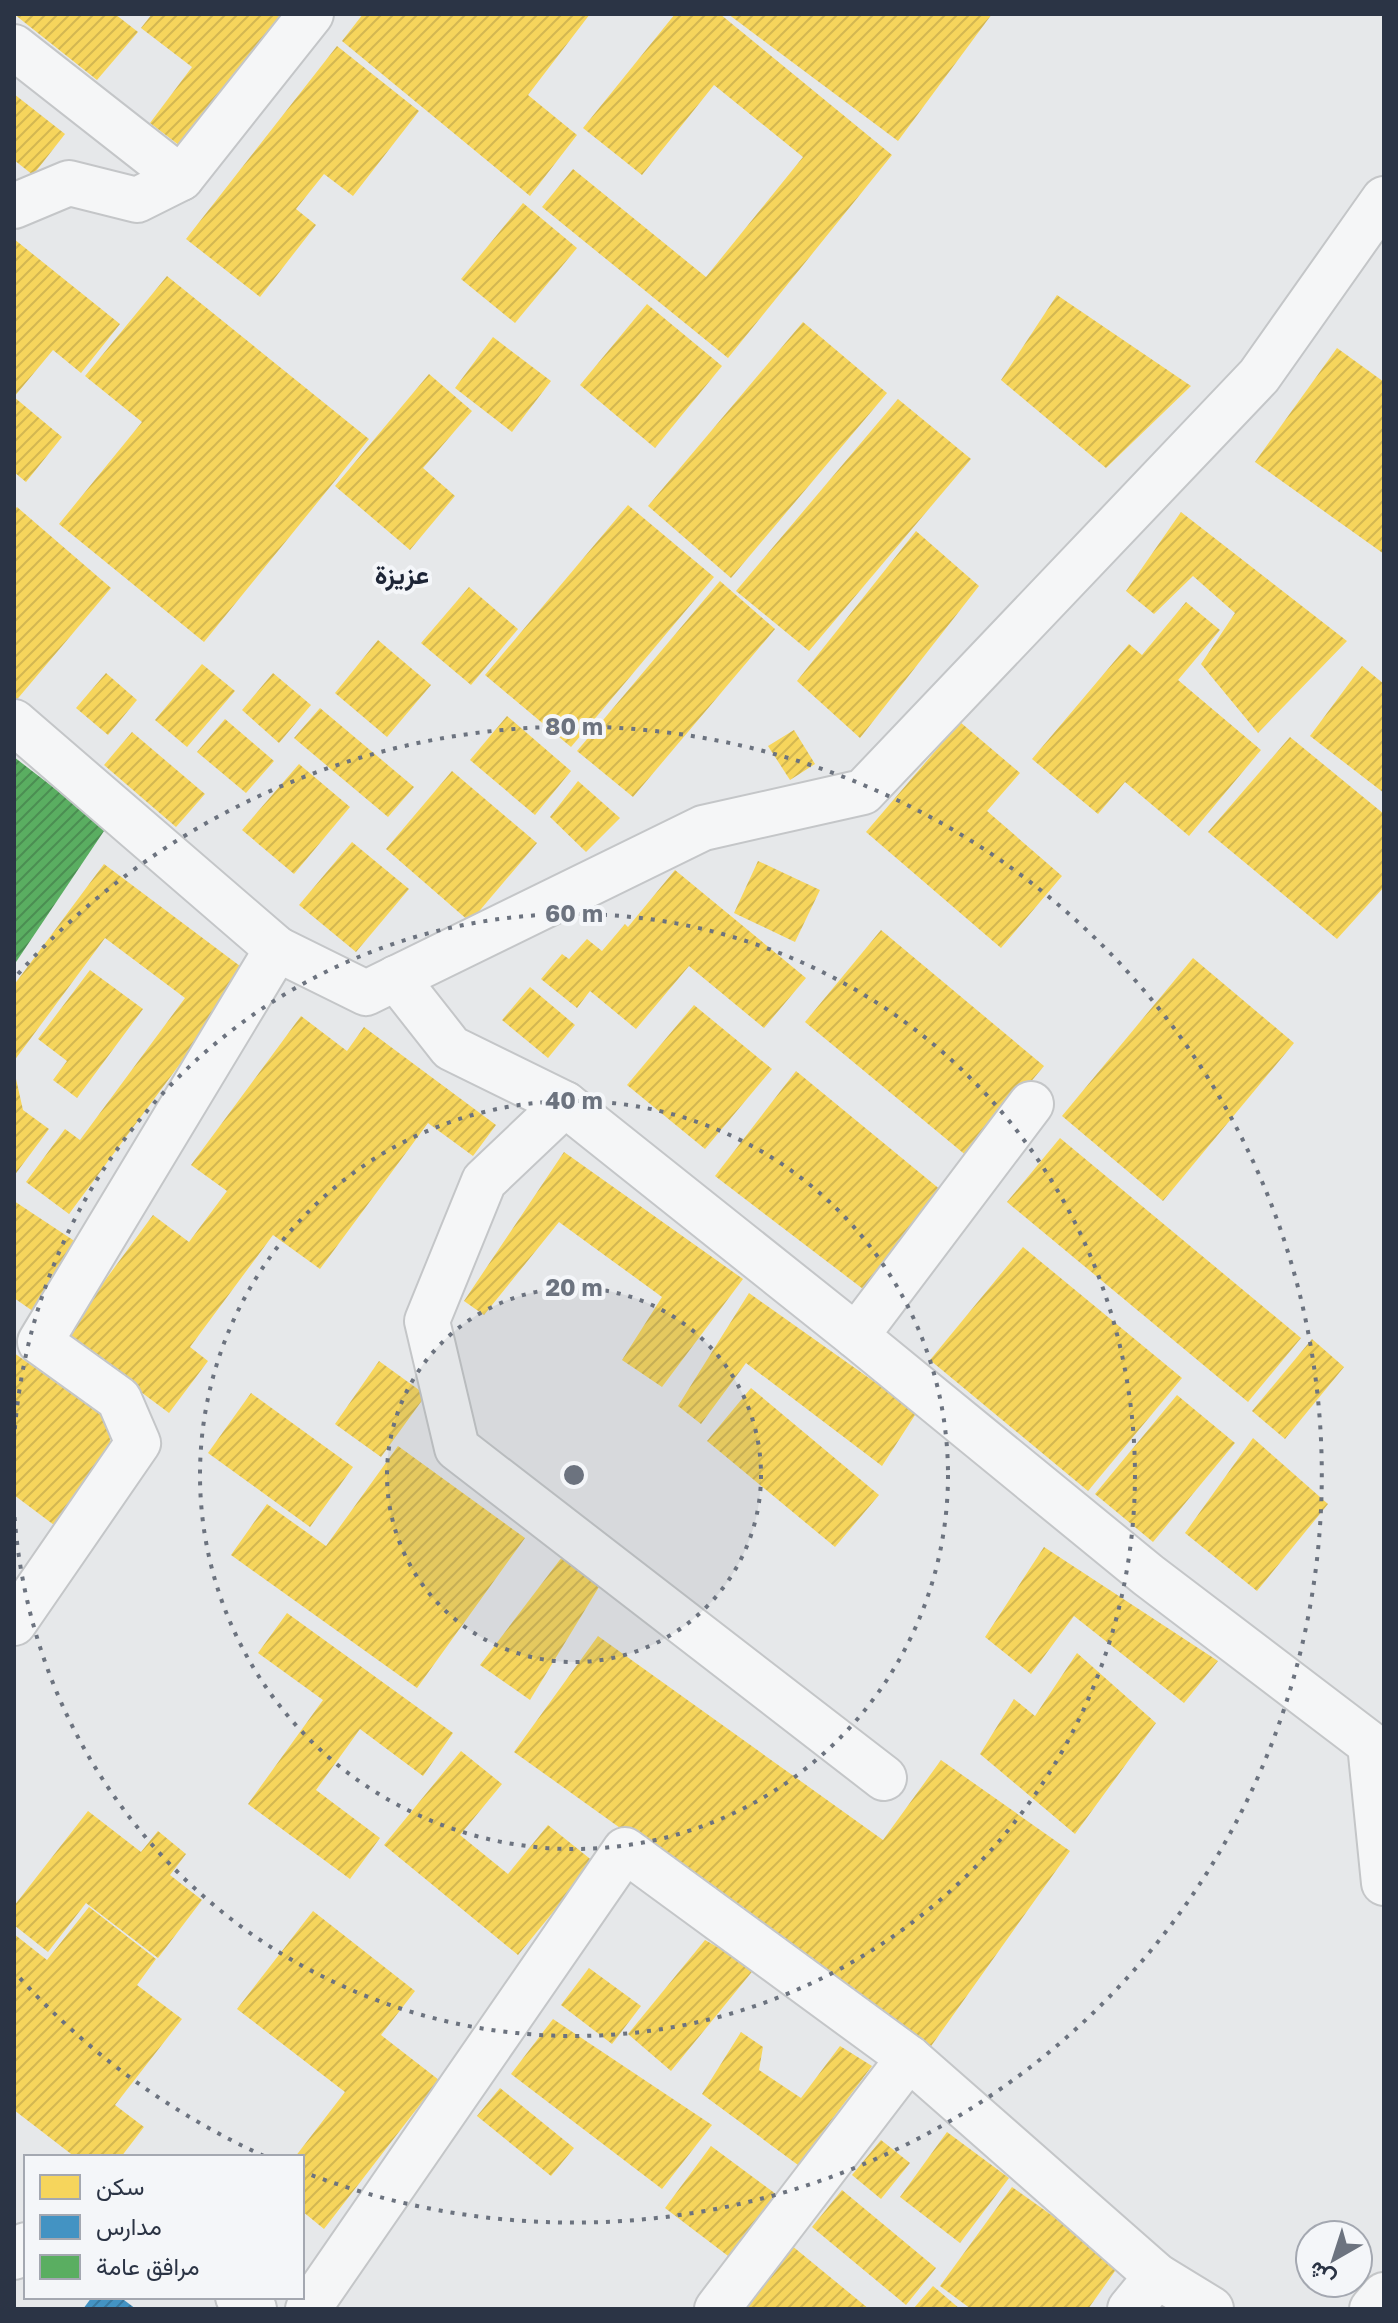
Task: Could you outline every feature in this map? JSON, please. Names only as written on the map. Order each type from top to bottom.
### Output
[{"type":"street","points":[[14,206],[69,183],[137,200],[181,178],[311,14]]},
{"type":"street","points":[[14,47],[181,178]]},
{"type":"street","points":[[14,722],[277,949],[366,993],[703,828],[863,792],[1259,376],[1384,199]]},
{"type":"street","points":[[14,1623],[138,1443],[119,1399],[27,1332],[277,949]]},
{"type":"street","points":[[396,978],[451,1048],[565,1104],[856,1336],[1148,1575],[1370,1744],[1384,1883]]},
{"type":"street","points":[[565,1104],[484,1181],[427,1321],[457,1448],[884,1778]]},
{"type":"street","points":[[856,1336],[1031,1104]]},
{"type":"street","points":[[308,2309],[625,1850],[909,2058],[1157,2276],[1211,2309]]},
{"type":"street","points":[[717,2309],[909,2058]]},
{"type":"street","points":[[1130,2309],[1157,2276]]},
{"type":"street","points":[[1372,2309],[1384,2295]]},
{"type":"building: سكن","points":[[14,14],[115,14],[138,32],[97,80]]},
{"type":"building: سكن","points":[[152,14],[289,14],[184,149],[150,123],[192,67],[141,28]]},
{"type":"building: سكن","points":[[363,14],[590,14],[528,95],[577,135],[530,196],[342,41]]},
{"type":"building: سكن","points":[[675,14],[720,14],[892,155],[728,358],[542,207],[573,169],[706,277],[803,157],[714,85],[642,175],[583,128]]},
{"type":"building: سكن","points":[[728,14],[992,14],[898,141]]},
{"type":"building: سكن","points":[[337,46],[419,111],[353,196],[324,174],[296,209],[316,225],[260,297],[186,239]]},
{"type":"building: سكن","points":[[14,94],[65,134],[33,175],[14,160]]},
{"type":"building: سكن","points":[[523,203],[577,248],[515,323],[461,279]]},
{"type":"building: سكن","points":[[14,239],[120,324],[81,373],[53,350],[14,397]]},
{"type":"building: سكن","points":[[167,276],[369,439],[204,642],[59,524],[142,422],[85,376]]},
{"type":"building: سكن","points":[[1057,295],[1191,386],[1106,468],[1001,380]]},
{"type":"building: سكن","points":[[647,304],[722,366],[655,448],[580,385]]},
{"type":"building: سكن","points":[[803,322],[887,393],[731,578],[648,506]]},
{"type":"building: سكن","points":[[493,337],[551,381],[512,432],[455,388]]},
{"type":"building: سكن","points":[[1337,348],[1384,382],[1384,554],[1255,462]]},
{"type":"building: سكن","points":[[429,374],[472,411],[423,468],[455,496],[410,550],[335,486]]},
{"type":"building: سكن","points":[[14,397],[62,437],[26,482],[14,472]]},
{"type":"building: سكن","points":[[898,399],[971,459],[809,651],[736,591]]},
{"type":"building: سكن","points":[[628,505],[714,577],[571,747],[485,675]]},
{"type":"building: سكن","points":[[17,507],[111,588],[14,703],[14,510]]},
{"type":"building: سكن","points":[[1181,512],[1347,641],[1258,733],[1201,664],[1235,613],[1193,576],[1154,614],[1126,591]]},
{"type":"building: سكن","points":[[916,531],[979,586],[860,738],[797,681]]},
{"type":"building: سكن","points":[[720,581],[775,629],[633,797],[577,751]]},
{"type":"building: سكن","points":[[469,587],[518,629],[471,685],[421,643]]},
{"type":"building: سكن","points":[[1186,602],[1220,630],[1178,680],[1261,750],[1189,836],[1125,782],[1098,814],[1032,759],[1129,644],[1142,655]]},
{"type":"building: سكن","points":[[378,640],[431,685],[387,737],[335,693]]},
{"type":"building: سكن","points":[[202,664],[235,691],[187,747],[155,720]]},
{"type":"building: سكن","points":[[1362,666],[1384,684],[1384,793],[1310,736]]},
{"type":"building: سكن","points":[[106,673],[137,700],[108,735],[76,708]]},
{"type":"building: سكن","points":[[273,673],[311,705],[279,743],[242,710]]},
{"type":"building: سكن","points":[[320,708],[414,787],[388,817],[294,738]]},
{"type":"building: سكن","points":[[507,716],[571,771],[535,815],[470,760]]},
{"type":"building: سكن","points":[[225,719],[274,761],[246,793],[197,752]]},
{"type":"building: سكن","points":[[960,722],[1020,773],[987,811],[1062,876],[1001,948],[866,832]]},
{"type":"building: سكن","points":[[794,730],[815,764],[790,780],[768,746]]},
{"type":"building: سكن","points":[[132,732],[205,794],[176,827],[104,765]]},
{"type":"building: سكن","points":[[1290,737],[1384,814],[1384,887],[1337,939],[1208,832]]},
{"type":"building: سكن","points":[[299,764],[350,807],[294,874],[242,830]]},
{"type":"building: سكن","points":[[452,771],[537,843],[470,922],[386,849]]},
{"type":"building: سكن","points":[[578,781],[620,818],[586,852],[550,817]]},
{"type":"building: سكن","points":[[352,842],[409,889],[356,952],[299,905]]},
{"type":"building: سكن","points":[[758,861],[820,890],[795,942],[734,913]]},
{"type":"building: سكن","points":[[104,864],[248,972],[69,1214],[26,1182],[65,1129],[80,1140],[185,998],[105,938],[14,1061],[14,985]]},
{"type":"building: سكن","points":[[675,870],[806,978],[764,1028],[689,966],[636,1029],[590,991],[577,1008],[541,979],[562,954],[569,959],[587,939],[602,951],[625,924],[628,927]]},
{"type":"building: سكن","points":[[881,930],[1044,1066],[968,1157],[805,1022]]},
{"type":"building: سكن","points":[[1193,958],[1294,1043],[1163,1201],[1062,1116]]},
{"type":"building: سكن","points":[[90,970],[143,1009],[77,1098],[53,1080],[67,1061],[38,1039]]},
{"type":"building: سكن","points":[[530,987],[575,1025],[548,1058],[502,1020]]},
{"type":"building: سكن","points":[[694,1005],[772,1069],[705,1149],[627,1085]]},
{"type":"building: سكن","points":[[301,1016],[347,1051],[364,1027],[496,1125],[473,1156],[428,1123],[320,1269],[273,1235],[190,1347],[208,1361],[169,1413],[65,1335],[153,1215],[189,1242],[227,1191],[191,1165]]},
{"type":"building: سكن","points":[[14,1070],[23,1110],[49,1129],[14,1176]]},
{"type":"building: سكن","points":[[796,1071],[942,1191],[863,1289],[715,1176]]},
{"type":"building: سكن","points":[[1060,1138],[1301,1338],[1248,1402],[1007,1202]]},
{"type":"building: سكن","points":[[564,1152],[743,1279],[662,1387],[622,1360],[662,1297],[559,1222],[484,1315],[464,1301]]},
{"type":"building: سكن","points":[[14,1201],[82,1246],[37,1314],[14,1298]]},
{"type":"building: سكن","points":[[1023,1247],[1182,1378],[1088,1491],[930,1360]]},
{"type":"building: سكن","points":[[749,1293],[917,1412],[882,1466],[746,1363],[701,1424],[678,1406]]},
{"type":"building: سكن","points":[[1312,1339],[1344,1367],[1285,1439],[1252,1411]]},
{"type":"building: سكن","points":[[14,1353],[104,1416],[111,1443],[54,1525],[14,1495]]},
{"type":"building: سكن","points":[[379,1361],[426,1395],[381,1457],[335,1424]]},
{"type":"building: سكن","points":[[751,1388],[879,1495],[835,1547],[707,1441]]},
{"type":"building: سكن","points":[[251,1393],[353,1467],[310,1527],[208,1453]]},
{"type":"building: سكن","points":[[1177,1395],[1235,1443],[1153,1542],[1095,1494]]},
{"type":"building: سكن","points":[[1253,1438],[1328,1504],[1257,1591],[1185,1533]]},
{"type":"building: سكن","points":[[398,1446],[525,1538],[417,1688],[231,1555],[267,1504],[326,1546]]},
{"type":"building: سكن","points":[[1044,1547],[1218,1661],[1184,1703],[1074,1616],[1031,1674],[985,1637]]},
{"type":"building: سكن","points":[[562,1557],[599,1587],[530,1700],[480,1665]]},
{"type":"building: سكن","points":[[287,1613],[453,1733],[423,1776],[360,1729],[316,1790],[380,1838],[350,1879],[248,1804],[323,1700],[258,1653]]},
{"type":"building: سكن","points":[[598,1636],[883,1840],[941,1760],[1070,1851],[929,2049],[514,1752]]},
{"type":"building: سكن","points":[[1077,1653],[1156,1723],[1075,1834],[980,1754],[1014,1699],[1035,1716]]},
{"type":"building: سكن","points":[[461,1751],[502,1784],[460,1835],[508,1874],[548,1825],[594,1862],[518,1955],[384,1845]]},
{"type":"building: سكن","points":[[88,1811],[141,1852],[158,1831],[186,1854],[170,1875],[202,1900],[158,1958],[86,1903],[48,1952],[14,1925],[14,1906]]},
{"type":"building: سكن","points":[[89,1907],[156,1959],[137,1985],[182,2019],[115,2105],[144,2127],[123,2155],[72,2155],[14,2110],[14,1934],[47,1960]]},
{"type":"building: سكن","points":[[313,1911],[415,1991],[381,2035],[439,2080],[324,2229],[304,2213],[304,2155],[297,2155],[345,2092],[237,2009]]},
{"type":"building: سكن","points":[[705,1940],[755,1968],[671,2071],[628,2034]]},
{"type":"building: سكن","points":[[589,1968],[641,2006],[612,2044],[561,2005]]},
{"type":"building: سكن","points":[[553,2019],[712,2125],[662,2189],[511,2074]]},
{"type":"building: سكن","points":[[741,2032],[763,2047],[759,2070],[801,2098],[840,2046],[872,2066],[798,2165],[702,2094]]},
{"type":"building: سكن","points":[[500,2088],[574,2148],[551,2176],[477,2116]]},
{"type":"building: سكن","points":[[947,2132],[1009,2178],[960,2243],[900,2197]]},
{"type":"building: سكن","points":[[881,2140],[910,2163],[881,2199],[852,2175]]},
{"type":"building: سكن","points":[[711,2146],[780,2197],[732,2259],[665,2208]]},
{"type":"building: سكن","points":[[1012,2187],[1120,2264],[1088,2309],[971,2309],[940,2286]]},
{"type":"building: سكن","points":[[842,2190],[936,2268],[906,2305],[812,2227]]},
{"type":"building: سكن","points":[[780,2236],[869,2309],[719,2309]]},
{"type":"building: سكن","points":[[933,2286],[960,2309],[913,2309]]},
{"type":"building: مدارس","points":[[90,2299],[123,2299],[136,2309],[83,2309]]},
{"type":"building: مرافق عامة","points":[[14,757],[106,828],[14,965]]},
{"type":"district","name":"عزيزة","points":[[402,574]]}]
